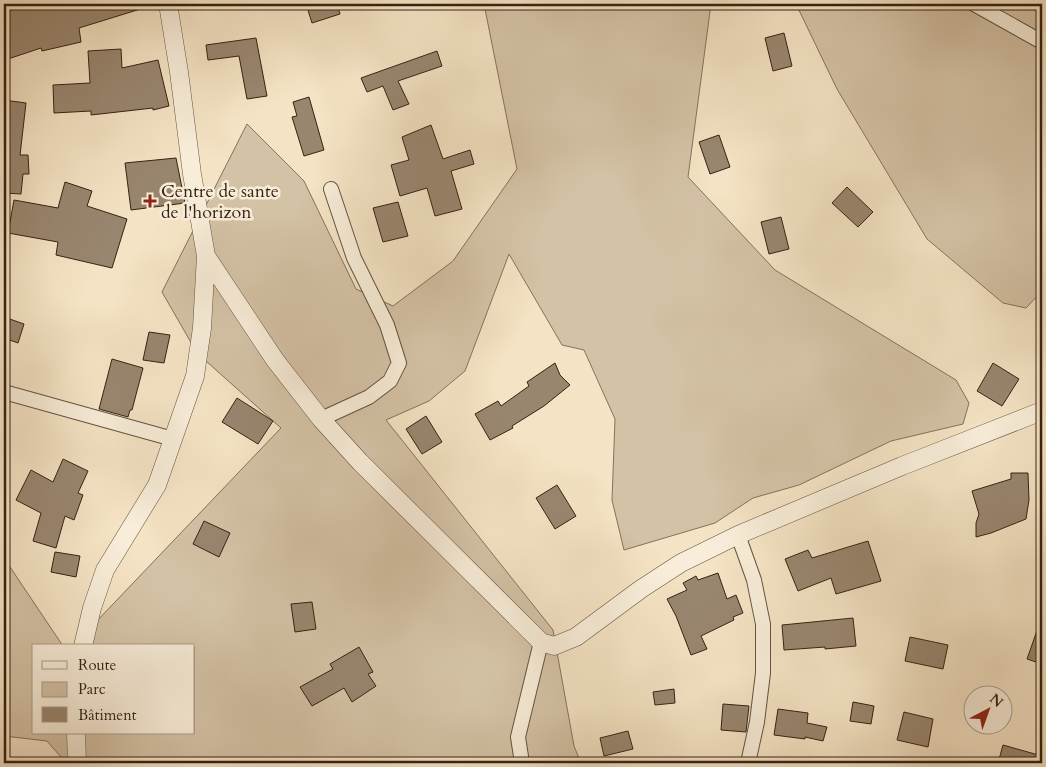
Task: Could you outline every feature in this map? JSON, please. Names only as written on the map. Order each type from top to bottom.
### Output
[{"type":"street","points":[[83,644],[92,608],[105,570],[157,485],[195,376],[202,328],[206,256],[192,174],[168,4]]},
{"type":"street","points":[[974,4],[1042,42]]},
{"type":"street","points":[[321,419],[369,397],[390,381],[399,363],[388,325],[354,258],[331,188]]},
{"type":"street","points":[[206,256],[275,360],[321,419],[360,462],[541,642],[554,646],[576,637],[640,589],[681,563],[738,536],[902,466],[1042,411]]},
{"type":"street","points":[[4,392],[173,440]]},
{"type":"street","points":[[738,536],[754,580],[763,624],[763,673],[748,763]]},
{"type":"street","points":[[522,763],[518,737],[541,642]]},
{"type":"street","points":[[76,734],[78,763]]},
{"type":"green space","points":[[484,4],[711,4],[688,177],[775,270],[956,380],[969,403],[963,424],[891,441],[799,485],[753,498],[715,523],[624,550],[612,500],[615,419],[584,350],[562,345],[509,254],[465,371],[429,401],[386,420],[553,630],[574,746],[581,763],[63,763],[61,757],[47,741],[4,736],[4,561],[10,567],[62,644],[32,644],[32,734],[195,734],[195,644],[75,644],[281,428],[197,353],[162,292],[247,124],[304,181],[356,289],[393,306],[453,261],[517,169]]},
{"type":"green space","points":[[796,4],[1042,4],[1042,291],[1026,308],[1003,303],[927,239],[837,89]]},
{"type":"building","points":[[4,4],[147,4],[147,7],[79,28],[81,42],[42,51],[41,48],[8,59],[4,46]]},
{"type":"building","points":[[306,4],[337,4],[340,14],[312,23]]},
{"type":"building","points":[[784,33],[792,66],[773,71],[765,38]]},
{"type":"building","points":[[256,38],[267,96],[247,99],[239,56],[208,60],[206,45]]},
{"type":"building","points":[[121,49],[122,68],[158,60],[169,106],[153,110],[153,108],[91,115],[91,111],[54,113],[53,85],[90,83],[88,51]]},
{"type":"building","points":[[437,51],[442,66],[398,81],[409,104],[393,110],[383,86],[367,92],[361,78]]},
{"type":"building","points":[[309,97],[324,150],[304,156],[292,117],[297,116],[293,102]]},
{"type":"building","points":[[4,100],[26,103],[20,155],[28,155],[29,174],[23,174],[21,194],[4,193]]},
{"type":"building","points":[[431,125],[443,159],[470,150],[474,164],[451,171],[462,209],[435,216],[427,188],[400,196],[391,165],[409,160],[402,137]]},
{"type":"building","points":[[719,135],[730,167],[710,174],[699,142]]},
{"type":"building","points":[[176,158],[185,203],[131,210],[125,163]]},
{"type":"building","points":[[65,182],[92,191],[87,206],[127,219],[112,268],[56,255],[58,242],[8,233],[14,200],[58,208]]},
{"type":"building","points":[[847,187],[873,212],[858,227],[832,203]]},
{"type":"building","points":[[398,202],[408,236],[383,242],[373,208]]},
{"type":"building","points":[[781,217],[789,249],[769,254],[761,222]]},
{"type":"building","points":[[4,317],[24,324],[18,343],[4,338]]},
{"type":"building","points":[[149,332],[170,335],[164,363],[143,360]]},
{"type":"building","points":[[112,359],[143,368],[132,410],[130,410],[128,417],[99,409]]},
{"type":"building","points":[[555,363],[560,375],[570,385],[544,406],[512,426],[513,428],[490,440],[475,414],[498,401],[501,406],[529,386],[527,382]]},
{"type":"building","points":[[993,363],[1019,379],[1002,406],[977,391]]},
{"type":"building","points":[[237,398],[273,421],[258,444],[222,422]]},
{"type":"building","points":[[426,416],[442,442],[422,454],[406,429]]},
{"type":"building","points":[[63,459],[88,471],[78,493],[83,495],[74,520],[65,516],[56,548],[33,541],[41,513],[16,500],[31,470],[53,482]]},
{"type":"building","points":[[1011,473],[1028,473],[1029,500],[1026,519],[976,537],[976,523],[979,514],[972,491],[1011,479]]},
{"type":"building","points":[[557,485],[576,516],[555,529],[536,498]]},
{"type":"building","points":[[204,521],[230,533],[219,557],[193,544]]},
{"type":"building","points":[[868,541],[881,581],[836,594],[831,578],[798,591],[785,559],[808,550],[812,558]]},
{"type":"building","points":[[55,552],[80,556],[76,577],[51,572]]},
{"type":"building","points":[[718,573],[727,599],[736,595],[743,613],[733,617],[734,620],[701,636],[707,649],[691,655],[676,616],[667,599],[687,590],[683,583],[696,576],[698,580]]},
{"type":"building","points":[[312,602],[316,629],[295,632],[291,604]]},
{"type":"building","points":[[853,618],[856,646],[784,650],[782,625]]},
{"type":"building","points":[[1040,622],[1042,622],[1042,664],[1027,659]]},
{"type":"building","points":[[910,637],[948,645],[943,669],[905,661]]},
{"type":"building","points":[[359,647],[373,672],[368,674],[376,686],[352,702],[344,688],[312,706],[300,687],[333,669],[330,664]]},
{"type":"building","points":[[674,689],[675,703],[655,705],[653,692]]},
{"type":"building","points":[[853,702],[874,706],[871,724],[850,721]]},
{"type":"building","points":[[723,704],[749,706],[746,732],[721,730]]},
{"type":"building","points":[[778,709],[808,713],[807,723],[827,727],[823,741],[805,737],[805,739],[774,735]]},
{"type":"building","points":[[904,712],[933,719],[928,747],[897,740]]},
{"type":"building","points":[[628,731],[633,749],[604,756],[600,738]]},
{"type":"building","points":[[1003,745],[1042,756],[1042,763],[998,763]]},
{"type":"place","name":"Centre de sante de l'horizon","points":[[150,201]]}]
